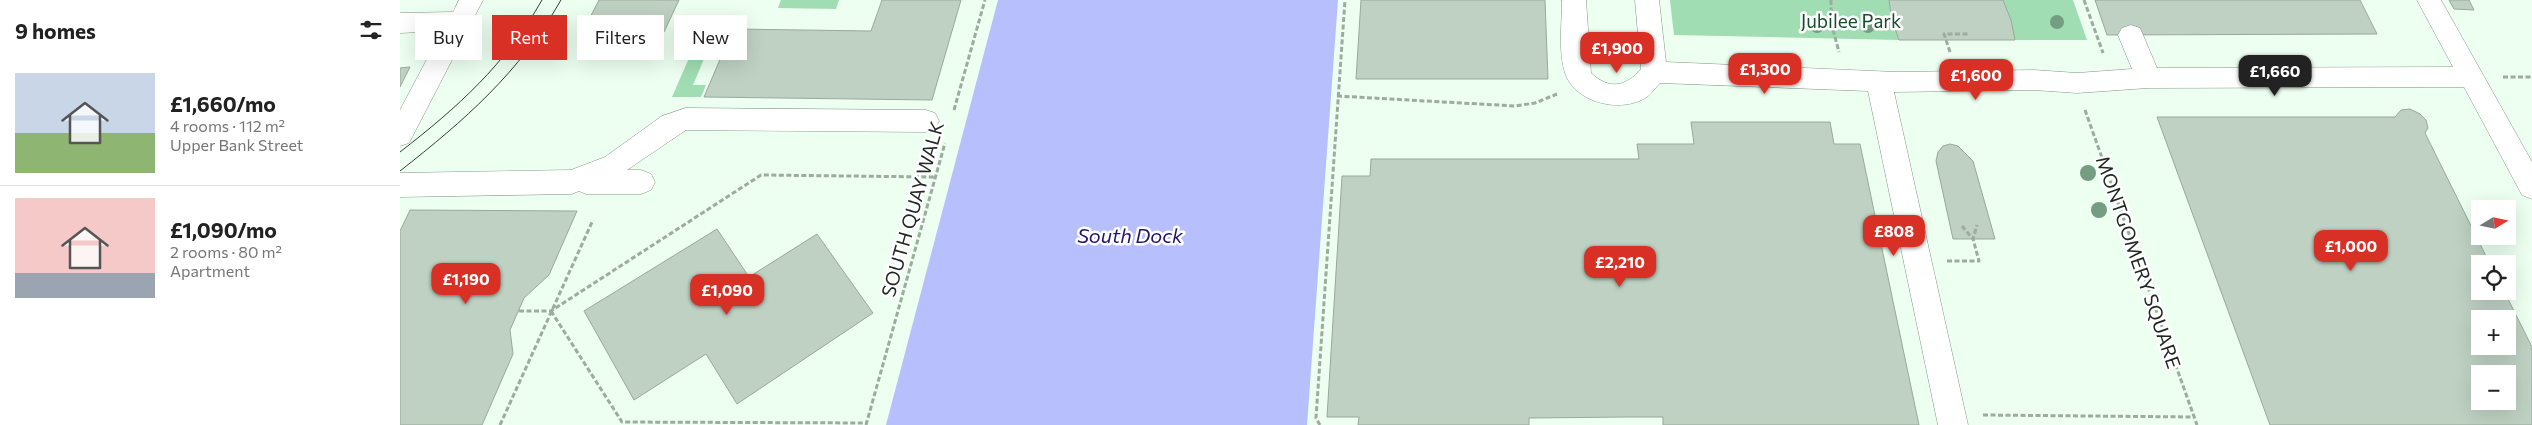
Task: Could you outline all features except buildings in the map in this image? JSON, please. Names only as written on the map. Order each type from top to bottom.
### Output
[{"type":"street","points":[[1574,0],[1578,74],[1587,84],[1598,91],[1621,95],[1635,91],[1654,72],[1878,80],[2034,80],[2077,84],[2148,78],[2472,77]]},
{"type":"street","points":[[1647,0],[1654,72]]},
{"type":"street","points":[[2429,0],[2532,188]]},
{"type":"street","points":[[400,23],[466,10]]},
{"type":"street","points":[[400,135],[466,10]]},
{"type":"street","points":[[2131,35],[2148,78]]},
{"type":"street","points":[[1878,80],[1965,420]]},
{"type":"street","points":[[572,182],[614,165],[671,124],[686,119],[830,110],[926,122]]},
{"type":"street","points":[[400,185],[641,182]]},
{"type":"path","name":"SOUTH QUAY WALK","points":[[953,112],[985,0]]},
{"type":"path","points":[[1320,425],[1316,418],[1345,0]]},
{"type":"path","points":[[1831,0],[1831,22],[1839,52]]},
{"type":"path","points":[[2084,0],[2103,54]]},
{"type":"path","points":[[1950,52],[1944,34],[1970,34]]},
{"type":"path","points":[[1338,96],[1515,106],[1553,97],[1568,87],[1578,74]]},
{"type":"path","name":"MONTGOMERY SQUARE","points":[[2084,108],[2196,425]]},
{"type":"path","name":"SOUTH QUAY WALK","points":[[866,424],[945,140]]},
{"type":"path","points":[[519,311],[551,311],[761,175],[935,177]]},
{"type":"path","points":[[500,425],[592,220]]},
{"type":"path","points":[[1973,239],[1977,225]]},
{"type":"path","points":[[1943,261],[1979,261],[1973,239],[1962,226]]},
{"type":"path","points":[[551,311],[622,422],[866,424]]},
{"type":"path","points":[[1965,420],[2194,417]]},
{"type":"green space","points":[[781,0],[839,0],[836,9],[778,8]]},
{"type":"green space","name":"Jubilee Park","points":[[1670,0],[1889,0],[1892,20],[1899,40],[1674,35]]},
{"type":"green space","points":[[2003,0],[2073,0],[2087,40],[2015,40],[2011,20]]},
{"type":"green space","points":[[688,60],[704,60],[693,85],[706,85],[701,97],[672,97]]},
{"type":"water","name":"South Dock","points":[[998,0],[1338,0],[1307,425],[886,425]]},
{"type":"tram line","points":[[400,152],[479,84],[512,45],[542,0]]},
{"type":"tram line","points":[[400,171],[447,133],[509,73],[545,26],[561,0]]}]
